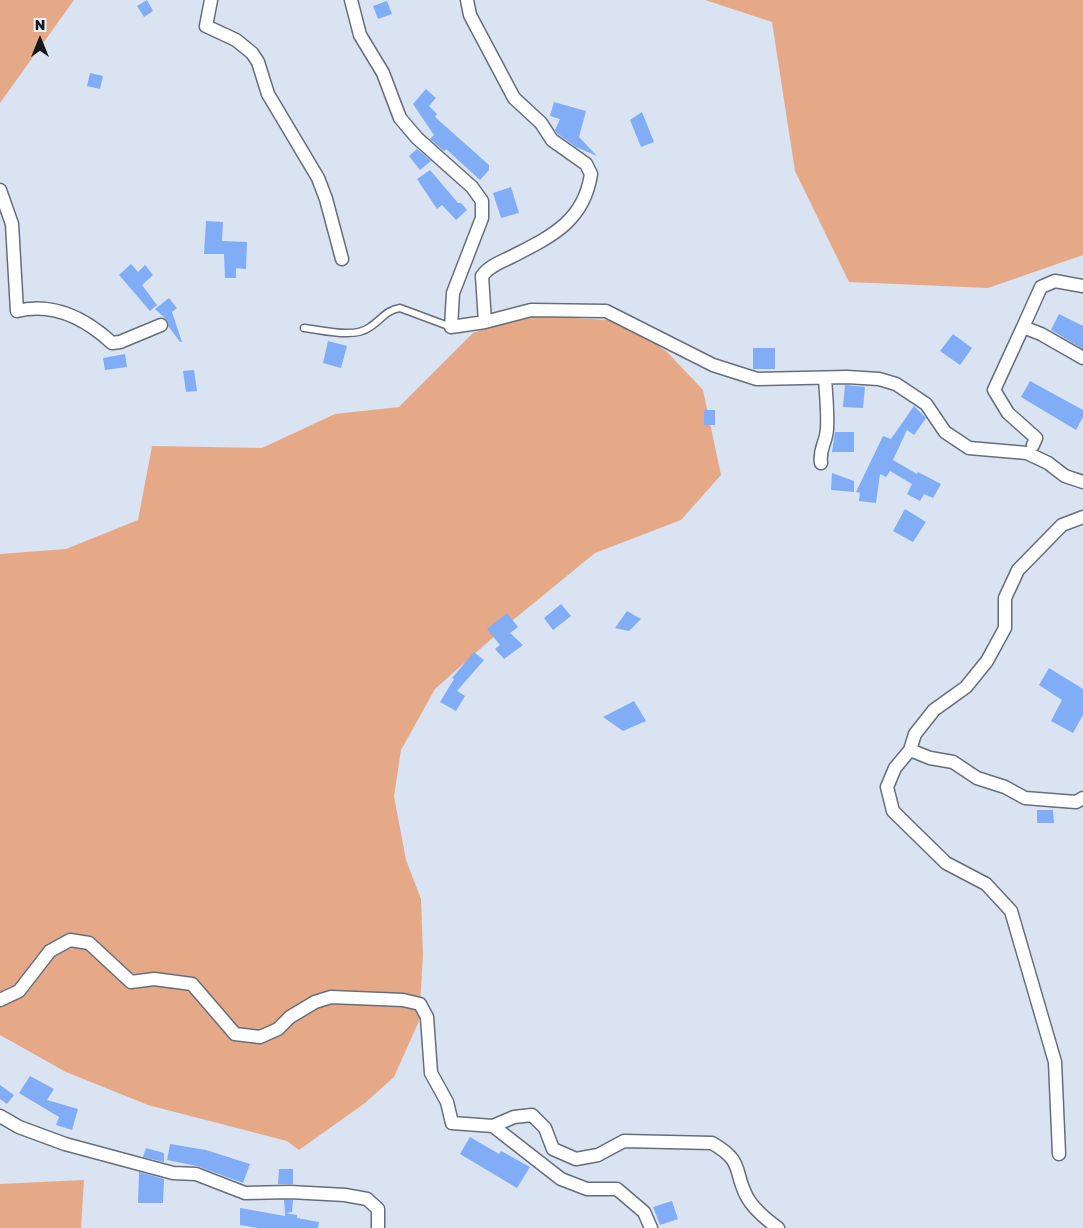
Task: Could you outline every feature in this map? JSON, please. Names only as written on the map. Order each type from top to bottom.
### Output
[{"type":"street","points":[[211,0],[206,26],[236,40],[252,52],[258,62],[268,94],[318,178],[326,199],[342,259]]},
{"type":"street","points":[[351,0],[360,35],[383,73],[400,118],[417,138],[472,188],[482,201],[482,218],[453,294],[451,327],[486,322],[531,310],[606,311],[713,365],[757,379],[879,379],[896,384],[926,404],[945,432],[969,448],[1026,453],[1048,463],[1065,476],[1083,482]]},
{"type":"street","points":[[467,0],[470,15],[514,98],[541,123],[552,140],[586,164],[591,174],[584,198],[562,230],[493,266],[482,276],[486,322]]},
{"type":"street","points":[[0,190],[12,224],[18,311],[33,307],[49,308],[67,314],[79,319],[112,343],[120,342],[162,325]]},
{"type":"street","points":[[1033,445],[1036,438],[1028,428],[1008,413],[994,390],[1041,287],[1055,281],[1083,286]]},
{"type":"street","points":[[1023,328],[1041,334],[1083,358]]},
{"type":"street","points":[[821,463],[819,452],[827,432],[828,416],[824,378]]},
{"type":"street","points":[[1059,1154],[1055,1062],[1011,911],[986,884],[946,864],[893,811],[887,787],[895,768],[910,750],[916,734],[934,710],[966,686],[988,661],[1005,628],[1005,598],[1018,570],[1062,524],[1083,517]]},
{"type":"street","points":[[910,750],[930,758],[954,762],[977,778],[1005,787],[1026,798],[1076,802],[1083,798]]},
{"type":"street","points":[[0,1000],[19,992],[50,951],[70,940],[89,943],[130,982],[154,979],[192,984],[235,1034],[260,1037],[278,1029],[290,1016],[315,1002],[331,997],[420,1004],[427,1017],[431,1073],[447,1102],[452,1123],[493,1126],[514,1117],[532,1115],[545,1128],[552,1149],[576,1160],[598,1155],[624,1141],[712,1143],[723,1149],[736,1163],[747,1197],[764,1218],[778,1228]]},
{"type":"street","points":[[0,1116],[19,1127],[65,1144],[173,1173],[196,1174],[246,1193],[299,1192],[345,1195],[367,1199],[378,1209],[378,1228]]},
{"type":"street","points":[[493,1126],[561,1179],[587,1189],[616,1189],[644,1212],[651,1228]]},
{"type":"lane","points":[[304,328],[361,332],[370,328],[392,309],[400,308],[451,327]]},
{"type":"shaded area","points":[[0,0],[74,0],[0,103]]},
{"type":"shaded area","points":[[705,0],[1083,0],[1083,255],[988,288],[849,282],[795,171],[772,22]]},
{"type":"shaded area","points":[[524,315],[624,321],[667,352],[703,390],[721,475],[681,520],[595,553],[507,625],[435,689],[401,750],[394,796],[406,860],[421,899],[423,955],[419,1021],[394,1077],[365,1103],[299,1150],[287,1141],[148,1105],[66,1072],[0,1035],[0,554],[66,549],[138,520],[152,446],[262,448],[335,414],[399,407],[473,333]]},
{"type":"shaded area","points":[[84,1180],[81,1228],[0,1228],[0,1184]]},
{"type":"building","points":[[147,0],[153,11],[144,17],[137,6]]},
{"type":"building","points":[[387,1],[392,14],[378,19],[373,6]]},
{"type":"building","points":[[90,73],[103,76],[100,89],[87,86]]},
{"type":"building","points":[[426,89],[436,98],[429,106],[437,114],[435,117],[489,165],[489,170],[480,180],[446,149],[444,151],[430,139],[434,135],[413,104]]},
{"type":"building","points":[[554,102],[586,111],[579,137],[597,156],[576,147],[558,134],[555,130],[560,119],[550,116]]},
{"type":"building","points":[[642,112],[654,142],[641,147],[630,120]]},
{"type":"building","points":[[417,149],[431,161],[420,170],[409,156]]},
{"type":"building","points":[[430,170],[458,203],[461,203],[467,210],[456,220],[442,205],[437,209],[417,179]]},
{"type":"building","points":[[511,187],[519,213],[501,218],[493,193]]},
{"type":"building","points":[[206,221],[223,222],[222,241],[247,242],[246,269],[236,268],[236,278],[225,278],[224,254],[204,254]]},
{"type":"building","points":[[131,264],[138,272],[145,265],[153,275],[142,285],[157,305],[150,311],[119,275]]},
{"type":"building","points":[[169,298],[177,308],[172,312],[182,342],[180,342],[169,327],[168,321],[155,309]]},
{"type":"building","points":[[1059,314],[1083,326],[1083,349],[1051,330]]},
{"type":"building","points":[[953,334],[972,348],[960,365],[940,351]]},
{"type":"building","points":[[328,341],[347,346],[341,368],[323,363]]},
{"type":"building","points":[[753,348],[775,348],[775,369],[753,369]]},
{"type":"building","points":[[125,354],[127,367],[105,370],[103,358]]},
{"type":"building","points":[[194,370],[197,391],[186,392],[183,371]]},
{"type":"building","points":[[1030,381],[1083,410],[1083,417],[1076,430],[1021,397]]},
{"type":"building","points":[[845,385],[865,387],[863,408],[843,407]]},
{"type":"building","points":[[914,406],[926,418],[914,435],[907,430],[893,460],[917,474],[918,472],[941,484],[933,498],[924,494],[920,501],[907,494],[912,484],[890,471],[886,477],[880,474],[876,503],[859,501],[860,493],[856,492],[883,436],[891,439]]},
{"type":"building","points":[[704,410],[715,410],[715,425],[704,425]]},
{"type":"building","points":[[835,432],[854,432],[854,452],[832,452]]},
{"type":"building","points":[[832,473],[854,481],[854,492],[831,490]]},
{"type":"building","points":[[905,509],[926,522],[913,542],[893,531]]},
{"type":"building","points":[[561,604],[571,616],[553,630],[544,618]]},
{"type":"building","points":[[627,611],[641,619],[629,631],[615,628]]},
{"type":"building","points":[[507,613],[518,627],[510,633],[523,645],[504,659],[495,649],[500,645],[487,629]]},
{"type":"building","points":[[474,652],[484,660],[457,691],[465,696],[456,711],[440,702],[454,679],[452,678]]},
{"type":"building","points":[[1049,668],[1083,689],[1083,715],[1073,733],[1051,721],[1062,700],[1039,685]]},
{"type":"building","points":[[634,701],[646,721],[623,731],[603,717]]},
{"type":"building","points":[[1037,810],[1053,810],[1054,823],[1037,823]]},
{"type":"building","points":[[30,1076],[54,1089],[47,1100],[78,1109],[72,1130],[56,1125],[59,1117],[19,1093]]},
{"type":"building","points":[[0,1085],[14,1095],[7,1104],[0,1099]]},
{"type":"building","points":[[470,1137],[499,1154],[501,1151],[530,1167],[517,1188],[460,1154]]},
{"type":"building","points":[[170,1144],[206,1150],[250,1164],[243,1183],[197,1166],[167,1160]]},
{"type":"building","points":[[146,1148],[164,1153],[164,1162],[143,1157]]},
{"type":"building","points":[[279,1169],[293,1169],[293,1184],[278,1184]]},
{"type":"building","points":[[139,1172],[164,1179],[163,1203],[138,1203]]},
{"type":"building","points":[[284,1200],[293,1200],[292,1212],[285,1213]]},
{"type":"building","points":[[672,1201],[678,1219],[660,1225],[653,1207]]},
{"type":"building","points":[[240,1208],[285,1216],[285,1213],[297,1215],[297,1218],[319,1222],[318,1228],[258,1228],[240,1225]]}]
